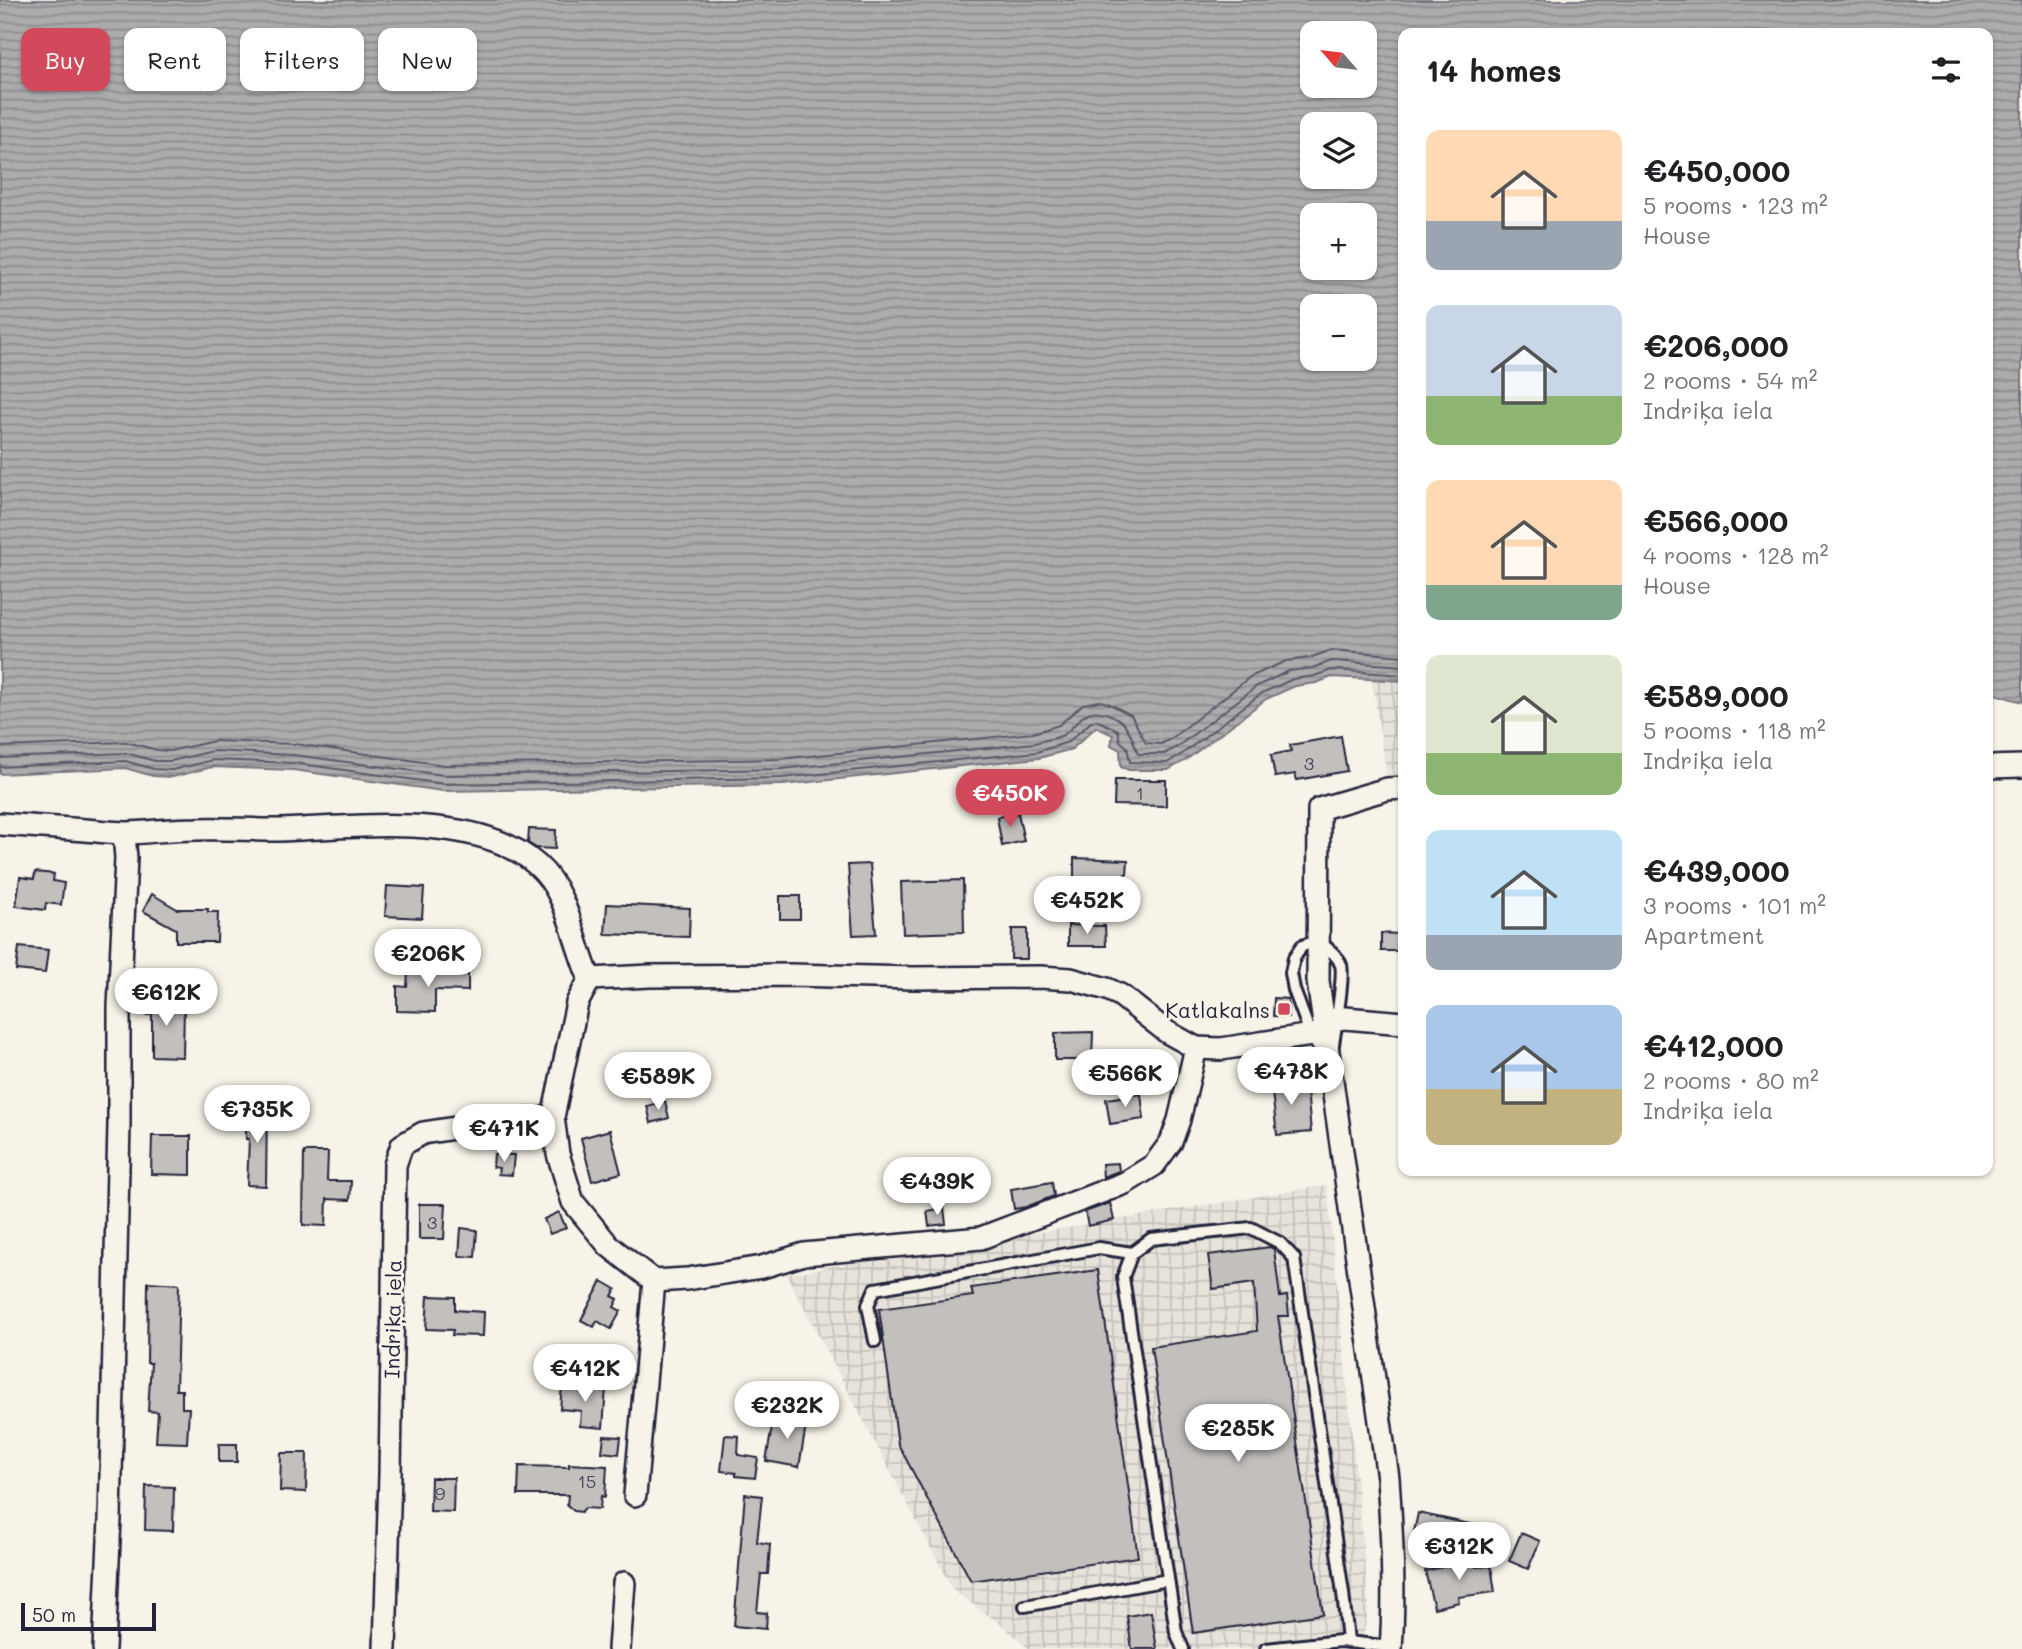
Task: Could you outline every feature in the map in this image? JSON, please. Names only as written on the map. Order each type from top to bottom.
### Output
[{"type":"street","points":[[1993,767],[2022,766]]},
{"type":"street","points":[[1391,1648],[1394,1557],[1388,1478],[1318,981],[1319,808],[1398,788]]},
{"type":"street","points":[[0,824],[124,833],[357,826],[426,827],[471,833],[502,842],[537,864],[551,880],[564,905],[581,961],[590,979]]},
{"type":"street","points":[[104,1649],[110,1506],[120,996],[126,858],[124,833]]},
{"type":"street","points":[[590,979],[617,976],[790,975],[913,978],[1040,976],[1072,979],[1120,995],[1167,1032],[1196,1048],[1221,1049],[1324,1028],[1345,1018],[1398,1022]]},
{"type":"street","points":[[590,979],[577,1003],[553,1117],[558,1154],[573,1202],[609,1246],[654,1281],[687,1279],[762,1267],[804,1254],[981,1238],[1125,1182],[1154,1165],[1171,1142],[1196,1048]]},
{"type":"street","name":"Indriķa iela","points":[[385,1649],[395,1165],[402,1145],[423,1133],[553,1117]]},
{"type":"street","points":[[635,1495],[654,1281]]},
{"type":"street","points":[[619,1649],[624,1583]]},
{"type":"lane","points":[[1183,1649],[1176,1632],[1123,1277],[1132,1253],[1151,1239],[1251,1228],[1280,1243],[1294,1258],[1348,1642]]},
{"type":"lane","points":[[876,1341],[868,1306],[875,1289],[1099,1248],[1132,1253]]},
{"type":"lane","points":[[1025,1606],[1168,1580]]},
{"type":"lane","points":[[1266,1649],[1340,1641],[1391,1648]]},
{"type":"shaded area","points":[[1371,681],[1398,681],[1398,779],[1387,780]]},
{"type":"shaded area","points":[[1327,1185],[1369,1605],[1361,1649],[1029,1649],[953,1590],[786,1274]]},
{"type":"water","points":[[0,0],[2022,0],[2022,702],[1993,693],[1993,28],[1398,28],[1398,681],[1332,677],[1295,686],[1266,699],[1186,760],[1168,770],[1129,770],[1121,767],[1120,750],[1111,745],[1113,735],[1096,727],[1072,749],[1039,758],[782,785],[443,791],[293,770],[212,767],[173,777],[153,776],[125,768],[0,774]]},
{"type":"building","points":[[1341,736],[1347,771],[1297,780],[1295,774],[1275,777],[1271,755],[1291,751],[1290,745]]},
{"type":"building","points":[[1115,780],[1166,780],[1166,806],[1114,805]]},
{"type":"building","points":[[1018,813],[1024,841],[1002,846],[997,817]]},
{"type":"building","points":[[529,829],[556,830],[555,849],[536,848],[528,843]]},
{"type":"building","points":[[1074,858],[1128,860],[1125,874],[1126,899],[1074,898]]},
{"type":"building","points":[[870,864],[876,934],[853,935],[848,865]]},
{"type":"building","points":[[35,872],[54,874],[53,881],[64,883],[61,905],[46,903],[45,910],[16,906],[20,877],[34,879]]},
{"type":"building","points":[[963,880],[964,932],[903,934],[901,882]]},
{"type":"building","points":[[387,886],[424,888],[422,918],[385,916]]},
{"type":"building","points":[[152,894],[177,909],[208,909],[208,912],[218,912],[217,942],[176,942],[176,929],[143,911]]},
{"type":"building","points":[[780,896],[800,896],[800,919],[780,919]]},
{"type":"building","points":[[607,904],[690,908],[689,937],[605,934]]},
{"type":"building","points":[[1068,925],[1105,926],[1106,946],[1068,946]]},
{"type":"building","points":[[1012,929],[1027,929],[1027,959],[1011,959]]},
{"type":"building","points":[[1381,933],[1398,934],[1398,951],[1381,951]]},
{"type":"building","points":[[19,947],[48,950],[45,973],[16,970]]},
{"type":"building","points":[[408,971],[468,972],[468,991],[435,990],[435,1012],[397,1011],[397,986],[407,987]]},
{"type":"building","points":[[1274,998],[1288,999],[1288,1017],[1273,1016]]},
{"type":"building","points":[[146,999],[172,999],[172,1007],[184,1008],[183,1057],[152,1056],[152,1015],[146,1015]]},
{"type":"building","points":[[1093,1032],[1092,1060],[1055,1060],[1055,1033]]},
{"type":"building","points":[[1306,1079],[1311,1132],[1277,1135],[1271,1083]]},
{"type":"building","points":[[1141,1094],[1144,1119],[1110,1124],[1106,1099]]},
{"type":"building","points":[[665,1101],[669,1118],[651,1123],[647,1106]]},
{"type":"building","points":[[246,1106],[267,1106],[266,1186],[247,1185],[249,1139],[246,1139]]},
{"type":"building","points":[[610,1130],[621,1173],[592,1181],[581,1138]]},
{"type":"building","points":[[152,1136],[191,1136],[191,1175],[151,1174]]},
{"type":"building","points":[[304,1152],[328,1152],[327,1181],[351,1181],[350,1200],[327,1199],[326,1226],[303,1225]]},
{"type":"building","points":[[494,1154],[514,1155],[512,1175],[498,1174],[499,1168],[493,1167]]},
{"type":"building","points":[[1118,1163],[1119,1171],[1103,1177],[1102,1164]]},
{"type":"building","points":[[1052,1182],[1054,1196],[1014,1209],[1011,1189]]},
{"type":"building","points":[[1110,1203],[1114,1220],[1088,1226],[1085,1212]]},
{"type":"building","points":[[419,1204],[446,1204],[444,1239],[419,1239]]},
{"type":"building","points":[[944,1208],[946,1224],[929,1226],[927,1211]]},
{"type":"building","points":[[559,1212],[566,1228],[550,1234],[544,1219]]},
{"type":"building","points":[[461,1228],[477,1230],[475,1257],[459,1256]]},
{"type":"building","points":[[1270,1247],[1274,1249],[1280,1297],[1287,1296],[1289,1316],[1278,1316],[1323,1614],[1193,1633],[1151,1347],[1257,1331],[1254,1283],[1213,1289],[1208,1255]]},
{"type":"building","points":[[1098,1270],[1138,1557],[971,1581],[898,1444],[879,1309],[973,1296],[971,1288]]},
{"type":"building","points":[[602,1281],[616,1289],[612,1296],[618,1299],[614,1307],[621,1311],[611,1329],[597,1321],[594,1327],[581,1320]]},
{"type":"building","points":[[148,1282],[179,1284],[176,1390],[182,1390],[182,1408],[189,1408],[187,1443],[156,1442],[158,1412],[148,1411],[151,1363],[147,1363]]},
{"type":"building","points":[[428,1296],[455,1297],[455,1310],[484,1312],[483,1336],[452,1335],[453,1330],[426,1329]]},
{"type":"building","points":[[562,1385],[606,1388],[603,1428],[580,1426],[581,1411],[560,1409]]},
{"type":"building","points":[[780,1416],[807,1420],[799,1467],[766,1461],[773,1421],[779,1422]]},
{"type":"building","points":[[725,1435],[739,1436],[738,1455],[758,1458],[755,1478],[721,1471]]},
{"type":"building","points":[[604,1436],[621,1437],[619,1454],[602,1452]]},
{"type":"building","points":[[219,1444],[237,1444],[237,1462],[219,1462]]},
{"type":"building","points":[[281,1453],[307,1453],[306,1492],[280,1491]]},
{"type":"building","points":[[569,1464],[607,1466],[605,1497],[601,1496],[600,1509],[585,1508],[581,1512],[574,1511],[567,1505],[568,1495],[518,1495],[519,1466],[569,1467]]},
{"type":"building","points":[[431,1478],[454,1478],[453,1512],[430,1511]]},
{"type":"building","points":[[146,1486],[174,1487],[173,1531],[145,1530]]},
{"type":"building","points":[[745,1494],[762,1496],[757,1542],[770,1544],[768,1574],[761,1574],[757,1612],[767,1613],[766,1629],[734,1626]]},
{"type":"building","points":[[1418,1513],[1484,1527],[1480,1547],[1414,1532]]},
{"type":"building","points":[[1521,1533],[1540,1541],[1528,1569],[1509,1561]]},
{"type":"building","points":[[1478,1558],[1476,1567],[1491,1566],[1495,1592],[1458,1597],[1459,1602],[1434,1608],[1425,1571]]},
{"type":"building","points":[[1151,1612],[1157,1649],[1132,1649],[1127,1616]]},
{"type":"place","name":"Katlakalns","points":[[1284,1009]]}]
